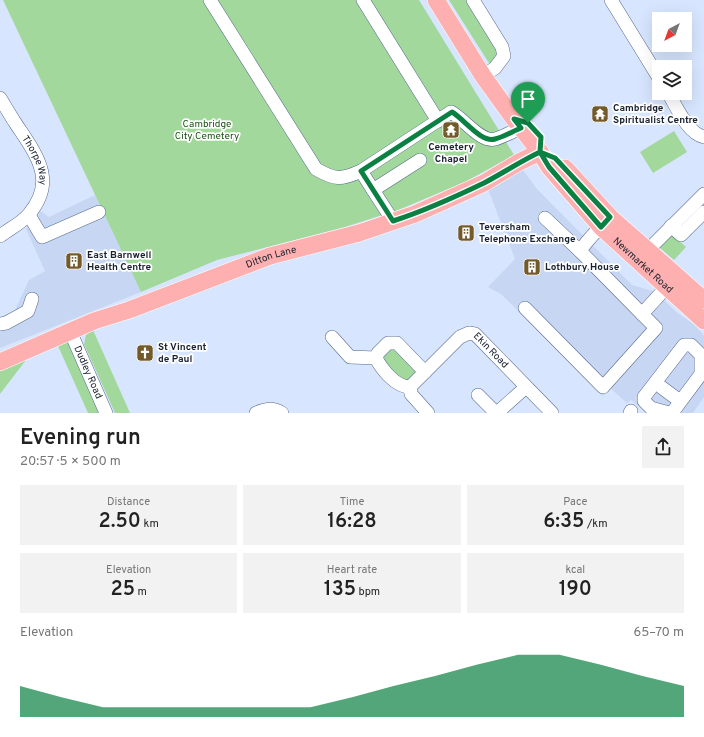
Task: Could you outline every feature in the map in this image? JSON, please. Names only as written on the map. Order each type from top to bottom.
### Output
[{"type":"main road","name":"Newmarket Road","points":[[436,0],[483,76],[517,123],[528,123],[541,137],[540,152],[549,167],[605,222],[672,282],[704,300]]},
{"type":"main road","name":"Ditton Lane","points":[[0,362],[70,331],[270,256],[359,233],[415,214],[484,183],[519,162],[540,152]]},
{"type":"main road","name":"Newmarket Road","points":[[605,222],[648,250],[704,321]]},
{"type":"street","points":[[210,0],[316,169],[331,178],[346,178],[361,171],[452,112],[461,117],[481,136],[488,140],[496,139],[517,123]]},
{"type":"street","points":[[363,0],[438,120]]},
{"type":"street","points":[[473,0],[502,47],[504,56],[495,68],[483,76]]},
{"type":"street","points":[[611,0],[652,67]]},
{"type":"street","name":"Thorpe Way","points":[[0,98],[36,154],[42,168],[42,189],[38,202],[29,215],[0,236]]},
{"type":"street","points":[[672,100],[690,129],[698,136],[704,137]]},
{"type":"street","points":[[373,190],[420,160]]},
{"type":"street","points":[[361,171],[393,221]]},
{"type":"street","points":[[648,250],[704,194]]},
{"type":"street","points":[[29,215],[42,237],[99,212]]},
{"type":"street","points":[[671,226],[681,235],[704,212]]},
{"type":"street","points":[[525,308],[603,387],[656,328],[545,218]]},
{"type":"street","points":[[580,251],[587,241],[592,239],[605,222]]},
{"type":"street","points":[[642,314],[672,282]]},
{"type":"street","points":[[0,324],[6,323],[28,311],[32,299]]},
{"type":"street","name":"Dudley Road","points":[[70,331],[106,413]]},
{"type":"street","name":"Ekin Road","points":[[410,388],[460,337],[475,334],[552,413]]},
{"type":"street","points":[[332,337],[350,357],[376,358]]},
{"type":"street","points":[[376,358],[378,353],[388,342],[392,342],[403,348],[425,372]]},
{"type":"street","points":[[687,344],[694,346],[701,355],[701,374],[669,413],[656,411],[646,405],[644,397],[656,388],[684,345],[687,344]]},
{"type":"street","points":[[376,358],[379,364],[399,385],[410,388],[411,394],[428,413]]},
{"type":"street","points":[[478,395],[497,413],[526,387]]},
{"type":"street","points":[[656,388],[680,401]]},
{"type":"street","points":[[256,413],[268,409],[274,409],[282,413]]},
{"type":"shaded area","points":[[520,166],[537,189],[632,285],[656,292],[675,311],[696,326],[704,336],[704,397],[693,413],[648,413],[631,400],[627,403],[610,388],[603,396],[501,294],[488,287],[515,259],[486,184]]},
{"type":"shaded area","points":[[95,195],[141,292],[0,348],[0,317],[14,312],[29,280],[45,271],[26,229],[39,210],[49,217]]},
{"type":"green space","name":"Cambridge City Cemetery","points":[[3,0],[419,0],[514,155],[465,182],[398,210],[345,227],[217,260],[141,292]]},
{"type":"green space","points":[[449,0],[470,0],[501,56],[493,63],[489,63]]},
{"type":"green space","points":[[674,131],[687,152],[653,173],[640,152]]},
{"type":"green space","points":[[669,232],[686,247],[674,260],[659,247]]},
{"type":"green space","points":[[93,330],[130,413],[115,413],[84,344],[86,335]]},
{"type":"green space","points":[[68,342],[103,413],[88,413],[58,346]]},
{"type":"green space","points":[[390,345],[417,373],[407,383],[403,382],[382,360],[381,354]]},
{"type":"green space","points":[[26,360],[0,394],[0,371]]},
{"type":"place","name":"Cambridge Spiritualist Centre","points":[[600,114]]},
{"type":"place","name":"Cemetery Chapel","points":[[451,130]]},
{"type":"place","name":"Teversham Telephone Exchange","points":[[466,233]]},
{"type":"place","name":"East Barnwell Health Centre","points":[[74,261]]},
{"type":"place","name":"Lothbury House","points":[[532,267]]},
{"type":"place","name":"St Vincent de Paul","points":[[145,353]]},
{"type":"route","points":[[528,123],[514,119],[521,128],[496,139],[488,140],[481,136],[461,117],[452,112],[361,171],[393,221],[415,214],[484,183],[519,162],[540,152],[549,167],[601,227],[610,217],[555,158],[540,152],[542,139],[528,123]]}]
